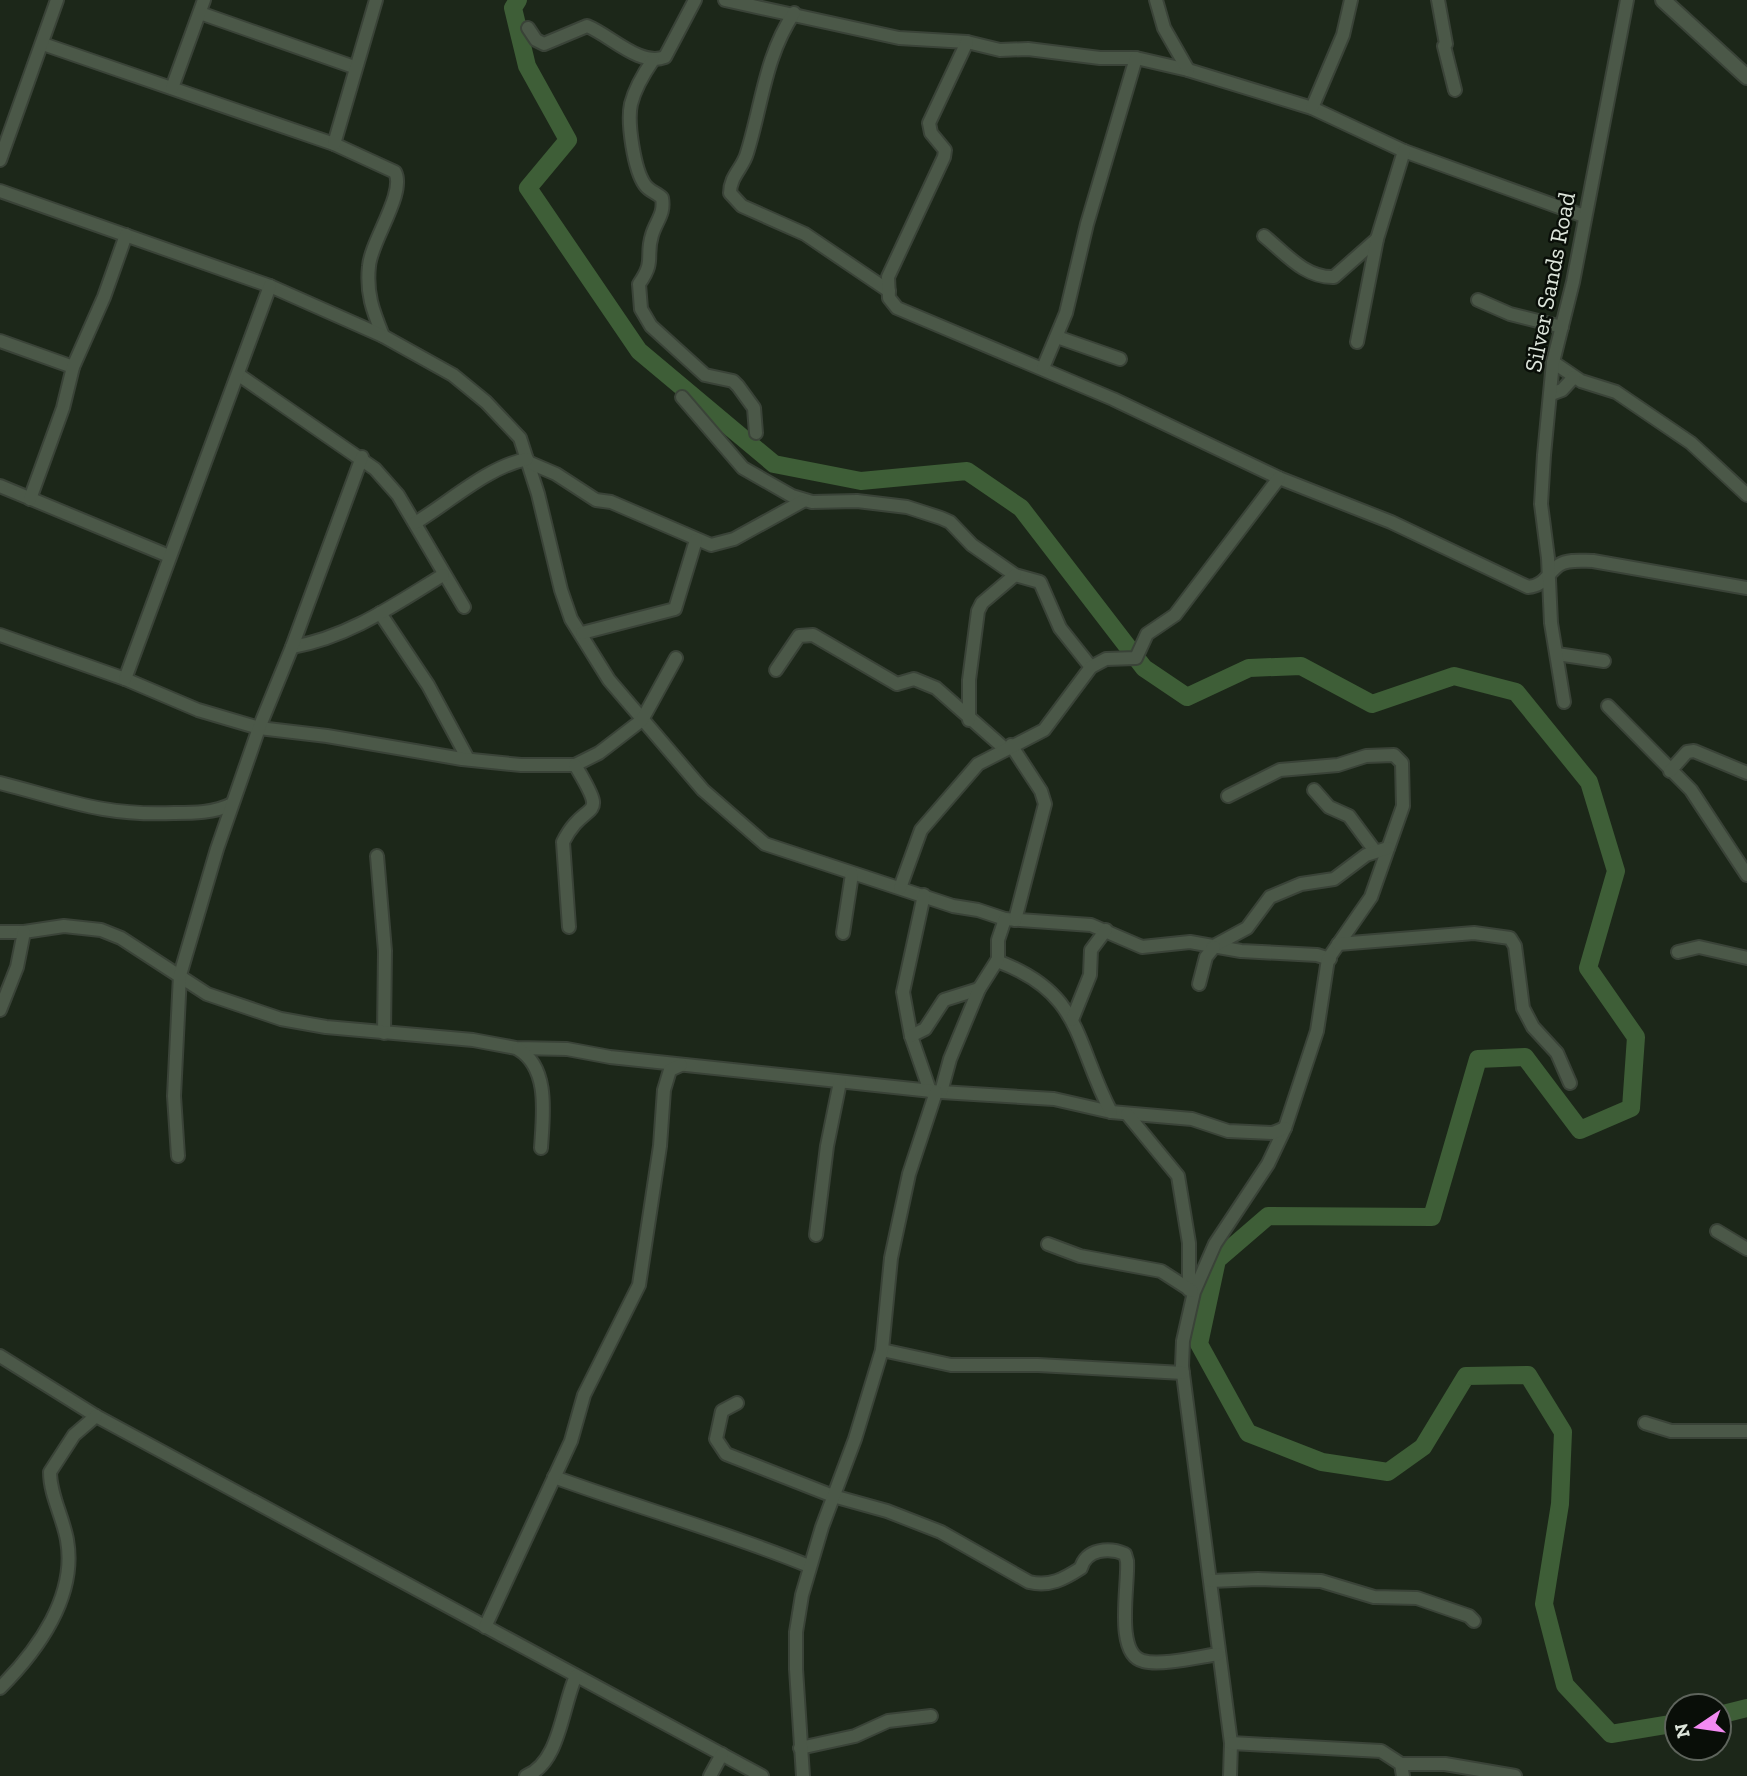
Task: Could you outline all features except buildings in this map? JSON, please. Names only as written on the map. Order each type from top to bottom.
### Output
[{"type":"street","points":[[0,160],[57,0]]},
{"type":"street","points":[[334,144],[354,67],[376,0]]},
{"type":"street","points":[[528,28],[536,40],[544,44],[587,26],[653,60],[665,57],[695,0]]},
{"type":"street","points":[[725,0],[899,38],[967,42],[1000,50],[1028,49],[1100,58],[1136,58],[1188,70],[1312,108],[1404,151],[1584,216]]},
{"type":"street","points":[[1156,0],[1164,28],[1188,70]]},
{"type":"street","points":[[1312,108],[1343,36],[1351,0]]},
{"type":"street","points":[[1438,0],[1447,44],[1444,46],[1455,90]]},
{"type":"street","name":"Silver Sands Road","points":[[1564,702],[1551,624],[1550,575],[1541,504],[1550,394],[1553,362],[1627,0]]},
{"type":"street","points":[[1662,0],[1747,76]]},
{"type":"street","points":[[172,88],[202,6],[354,67]]},
{"type":"street","points":[[794,13],[772,52],[747,152],[732,180],[730,193],[741,206],[805,234],[889,295],[897,308],[1043,368],[1279,478],[1391,522],[1528,587],[1538,586],[1559,565],[1568,561],[1593,561],[1747,588]]},
{"type":"street","points":[[889,295],[888,277],[944,158],[945,150],[930,133],[929,122],[967,42]]},
{"type":"street","points":[[43,44],[334,144],[387,166],[398,177],[395,195],[371,251],[368,268],[368,298],[383,336]]},
{"type":"street","points":[[1043,368],[1066,313],[1108,146],[1136,58]]},
{"type":"street","points":[[653,60],[641,79],[630,111],[634,151],[642,180],[646,187],[662,198],[664,209],[651,237],[652,260],[648,272],[639,284],[641,309],[651,326],[705,376],[733,381],[738,386],[750,399],[756,433]]},
{"type":"street","points":[[1357,342],[1377,239],[1404,151]]},
{"type":"street","points":[[0,191],[270,286],[383,336],[453,374],[486,402],[520,438],[566,608],[609,681],[703,790],[753,836],[783,852],[1010,919],[1081,923],[1106,930],[1127,943],[1142,947],[1190,942],[1213,947],[1330,959]]},
{"type":"street","points":[[30,499],[63,408],[73,367],[104,297],[126,235]]},
{"type":"street","points":[[1264,236],[1305,271],[1326,277],[1334,277],[1377,239]]},
{"type":"street","points":[[125,679],[270,286]]},
{"type":"street","points":[[1478,300],[1510,314],[1562,327]]},
{"type":"street","points":[[1057,337],[1120,359]]},
{"type":"street","points":[[0,341],[73,367]]},
{"type":"street","points":[[1553,362],[1594,387],[1616,392],[1691,443],[1747,495]]},
{"type":"street","points":[[239,375],[362,457],[398,495],[464,607]]},
{"type":"street","points":[[1550,394],[1562,390],[1574,377]]},
{"type":"street","points":[[682,397],[743,468],[803,501],[875,503],[907,507],[950,522],[972,545],[1015,575],[1040,582],[1060,628],[1091,667]]},
{"type":"street","points":[[178,1157],[174,1096],[180,975],[232,804],[362,457]]},
{"type":"street","points":[[415,523],[498,470],[528,461],[556,474],[596,500],[611,502],[711,545],[725,543],[803,501]]},
{"type":"street","points":[[900,888],[921,830],[941,804],[978,764],[1008,746],[1044,730],[1091,667],[1106,659],[1136,658],[1147,634],[1175,615],[1279,478]]},
{"type":"street","points":[[1,489],[169,556]]},
{"type":"street","points":[[582,633],[675,609],[696,540]]},
{"type":"street","points":[[292,648],[334,638],[443,575]]},
{"type":"street","points":[[970,720],[968,680],[978,611],[982,603],[1015,575]]},
{"type":"street","points":[[380,613],[428,685],[468,759]]},
{"type":"street","points":[[776,670],[793,642],[799,636],[810,634],[897,684],[922,680],[936,688],[970,720],[1008,746],[1041,791],[1045,804],[1010,919],[998,940],[997,961],[979,989],[936,1092],[909,1174],[891,1258],[882,1350],[855,1439],[809,1566],[796,1632],[803,1776]]},
{"type":"street","points":[[0,635],[125,679],[198,710],[259,728],[521,765],[575,765],[599,753],[642,720],[676,658]]},
{"type":"street","points":[[1557,654],[1604,661]]},
{"type":"street","points":[[1608,706],[1691,790],[1747,875]]},
{"type":"street","points":[[1670,771],[1687,752],[1694,751],[1747,773]]},
{"type":"street","points":[[1192,1291],[1215,1244],[1268,1164],[1285,1128],[1317,1031],[1330,959],[1371,897],[1382,849],[1403,806],[1402,763],[1394,755],[1367,757],[1338,765],[1280,770],[1228,796]]},
{"type":"street","points":[[569,927],[563,842],[569,832],[593,809],[594,803],[594,796],[575,765]]},
{"type":"street","points":[[0,783],[66,803],[125,814],[201,812],[221,810],[232,804]]},
{"type":"street","points":[[1314,790],[1329,807],[1349,816],[1382,849]]},
{"type":"street","points":[[1199,984],[1206,957],[1213,947],[1247,928],[1270,897],[1301,884],[1340,876],[1382,849]]},
{"type":"street","points":[[377,856],[385,951],[384,1033]]},
{"type":"street","points":[[843,933],[852,874]]},
{"type":"street","points":[[924,895],[903,992],[911,1036],[936,1092]]},
{"type":"street","points":[[0,932],[24,932],[64,926],[101,930],[121,938],[207,994],[250,1011],[326,1027],[473,1040],[516,1048],[567,1049],[936,1092],[1054,1099],[1111,1112],[1192,1119],[1228,1131],[1273,1133],[1285,1128]]},
{"type":"street","points":[[1072,1020],[1090,975],[1091,950],[1106,930]]},
{"type":"street","points":[[0,1010],[17,967],[24,932]]},
{"type":"street","points":[[1338,944],[1474,933],[1510,938],[1515,946],[1523,1008],[1533,1027],[1557,1053],[1570,1083]]},
{"type":"street","points":[[1678,952],[1699,947],[1747,958]]},
{"type":"street","points":[[997,961],[1024,971],[1044,985],[1065,1006],[1111,1112]]},
{"type":"street","points":[[911,1036],[925,1029],[944,1000],[979,989]]},
{"type":"street","points":[[516,1048],[529,1056],[539,1075],[541,1148]]},
{"type":"street","points":[[485,1628],[571,1441],[584,1395],[639,1285],[660,1146],[664,1090],[670,1070],[684,1064]]},
{"type":"street","points":[[816,1236],[827,1146],[840,1082]]},
{"type":"street","points":[[1127,1114],[1178,1176],[1189,1243],[1192,1291],[1183,1341],[1184,1373],[1231,1743],[1230,1776]]},
{"type":"street","points":[[1717,1231],[1747,1249]]},
{"type":"street","points":[[1048,1244],[1080,1256],[1161,1271],[1192,1291]]},
{"type":"street","points":[[882,1350],[951,1365],[1038,1365],[1184,1373]]},
{"type":"street","points":[[0,1356],[96,1416],[762,1776]]},
{"type":"street","points":[[737,1402],[722,1411],[716,1439],[721,1450],[833,1496],[887,1511],[941,1532],[1029,1582],[1040,1585],[1064,1579],[1081,1567],[1083,1558],[1094,1551],[1125,1554],[1125,1620],[1128,1649],[1134,1657],[1153,1662],[1218,1654]]},
{"type":"street","points":[[0,1688],[54,1618],[65,1590],[69,1571],[67,1541],[50,1472],[74,1435],[96,1416]]},
{"type":"street","points":[[1645,1423],[1671,1431],[1747,1431]]},
{"type":"street","points":[[554,1477],[678,1521],[741,1538],[809,1566]]},
{"type":"street","points":[[1211,1581],[1321,1581],[1374,1597],[1418,1598],[1469,1616],[1474,1621]]},
{"type":"street","points":[[526,1776],[536,1772],[548,1756],[576,1676]]},
{"type":"street","points":[[800,1748],[855,1735],[888,1721],[931,1716]]},
{"type":"street","points":[[1231,1743],[1370,1749],[1381,1751],[1402,1770],[1445,1764],[1515,1776]]},
{"type":"street","points":[[710,1776],[722,1754]]},
{"type":"waterway","points":[[518,0],[513,8],[527,66],[568,140],[528,188],[639,351],[774,464],[861,481],[967,471],[1021,508],[1144,668],[1187,697],[1249,668],[1301,666],[1372,704],[1454,676],[1516,692],[1589,782],[1616,871],[1588,968],[1636,1037],[1631,1108],[1580,1130],[1525,1057],[1478,1059],[1432,1217],[1268,1216],[1217,1260],[1199,1344],[1248,1433],[1322,1462],[1388,1472],[1423,1447],[1466,1376],[1528,1375],[1563,1432],[1560,1504],[1544,1604],[1565,1685],[1611,1734],[1663,1725]]},
{"type":"waterway","points":[[1733,1712],[1747,1708]]}]
